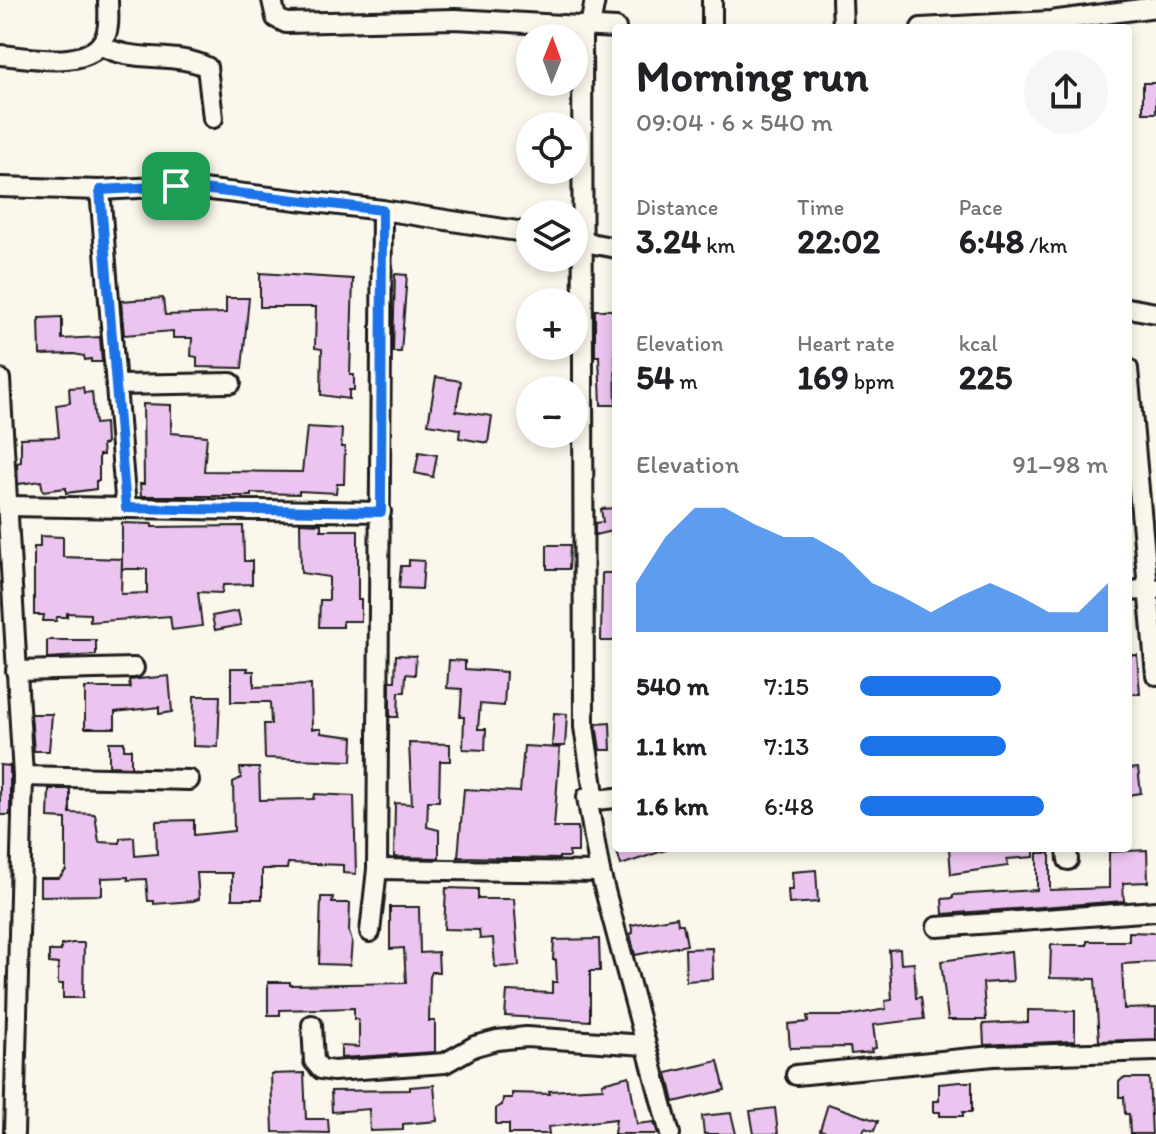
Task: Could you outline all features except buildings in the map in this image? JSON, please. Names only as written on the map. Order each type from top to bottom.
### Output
[{"type":"street","points":[[0,55],[76,60],[100,45],[107,35],[108,0]]},
{"type":"street","points":[[272,0],[276,18],[286,23],[455,19],[534,24]]},
{"type":"street","points":[[586,24],[591,21],[595,0]]},
{"type":"street","points":[[712,0],[712,24]]},
{"type":"street","points":[[842,0],[843,24]]},
{"type":"street","points":[[1013,24],[1156,7]]},
{"type":"street","points":[[588,27],[612,28]]},
{"type":"street","points":[[100,45],[110,51],[192,60],[207,67],[213,118]]},
{"type":"street","points":[[580,200],[581,96]]},
{"type":"street","points":[[0,187],[100,190],[176,186],[382,210],[516,231]]},
{"type":"street","points":[[100,190],[126,508]]},
{"type":"street","points":[[370,932],[377,869],[382,210]]},
{"type":"street","points":[[588,242],[612,247]]},
{"type":"street","points":[[579,272],[584,727],[595,800]]},
{"type":"street","points":[[1132,309],[1156,313]]},
{"type":"street","points":[[0,379],[23,776],[14,1134]]},
{"type":"street","points":[[116,385],[231,383]]},
{"type":"street","points":[[1132,462],[1133,485],[1152,589],[1156,675]]},
{"type":"street","points":[[7,506],[381,512]]},
{"type":"street","points":[[1132,591],[1152,589]]},
{"type":"street","points":[[16,671],[134,668]]},
{"type":"street","points":[[23,776],[189,780]]},
{"type":"street","points":[[612,798],[595,800],[587,797],[600,872],[670,1134]]},
{"type":"street","points":[[377,869],[600,872]]},
{"type":"street","points":[[937,927],[1156,911]]},
{"type":"street","points":[[312,1025],[314,1061],[321,1069],[333,1071],[445,1063],[475,1046],[526,1037],[645,1045]]},
{"type":"street","points":[[796,1075],[993,1056],[1156,1051]]},
{"type":"route","points":[[176,186],[382,210],[381,512],[126,508],[100,190],[176,186]]}]
